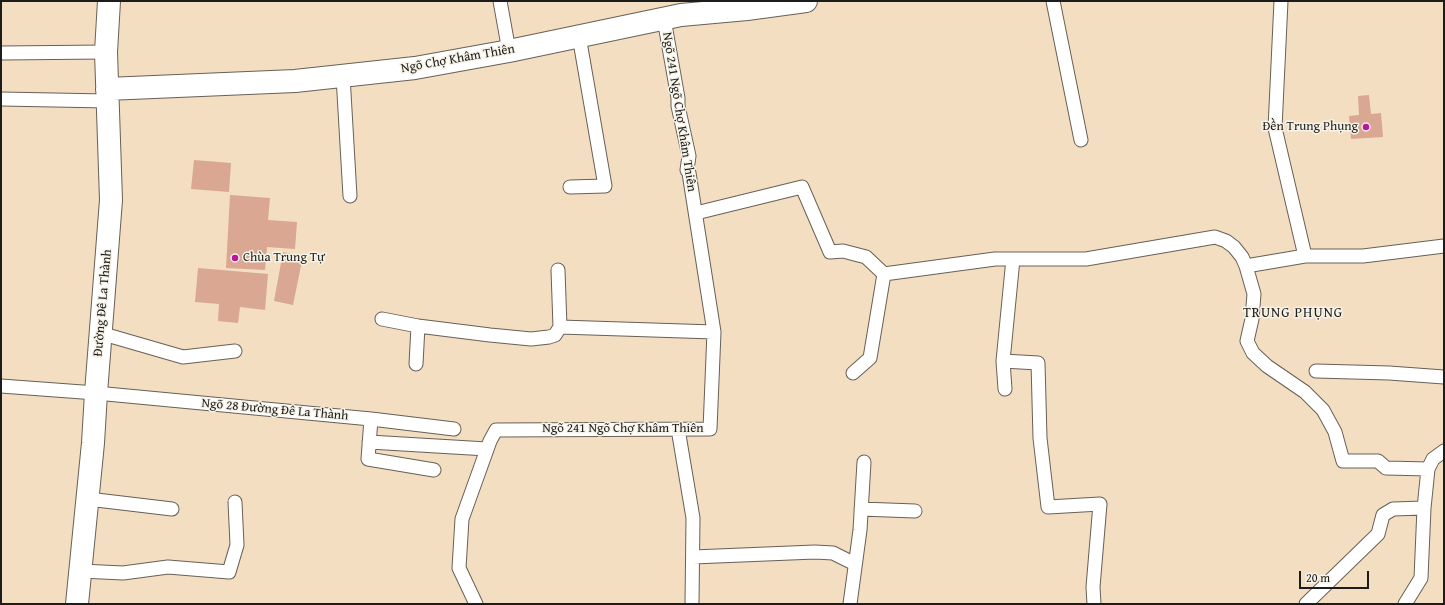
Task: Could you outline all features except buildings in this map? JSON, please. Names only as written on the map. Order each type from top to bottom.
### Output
[{"type":"street","name":"Đường Đê La Thành","points":[[77,604],[93,443],[111,200],[106,52],[108,1]]},
{"type":"street","name":"Ngõ Chợ Khâm Thiên","points":[[107,95],[295,81],[414,68],[509,51],[681,15],[741,5],[806,1]]},
{"type":"lane","points":[[500,1],[509,51]]},
{"type":"lane","points":[[1053,1],[1081,140]]},
{"type":"lane","points":[[1281,1],[1275,128],[1305,256]]},
{"type":"lane","name":"Ngõ 241 Ngõ Chợ Khâm Thiên","points":[[476,604],[459,568],[462,519],[487,449],[496,430],[710,429],[714,332],[696,213],[689,173],[687,170],[689,156],[678,106],[678,98],[664,19]]},
{"type":"lane","points":[[570,187],[605,186],[579,36]]},
{"type":"lane","points":[[1,53],[106,52]]},
{"type":"lane","points":[[343,76],[350,196]]},
{"type":"lane","points":[[1,99],[107,95]]},
{"type":"lane","points":[[696,213],[802,187],[830,252],[843,251],[866,257],[884,274]]},
{"type":"lane","points":[[884,274],[995,259],[1086,259],[1215,237],[1226,241],[1234,247],[1242,257],[1246,266],[1254,294],[1252,320],[1247,340],[1253,353],[1266,366],[1305,392],[1323,410],[1335,432],[1343,461],[1378,461],[1386,468],[1428,469]]},
{"type":"lane","points":[[1246,266],[1305,256],[1363,256],[1444,246]]},
{"type":"lane","points":[[1005,389],[1003,361],[1013,259]]},
{"type":"lane","points":[[382,319],[418,326],[490,335],[531,339],[548,337],[555,335],[560,328],[558,270]]},
{"type":"lane","points":[[853,373],[870,358],[884,274]]},
{"type":"lane","points":[[416,364],[418,326]]},
{"type":"lane","points":[[560,328],[714,332]]},
{"type":"lane","points":[[100,333],[184,357],[235,351]]},
{"type":"lane","points":[[1003,361],[1038,363],[1040,438],[1048,507],[1100,504],[1093,587],[1094,604]]},
{"type":"lane","points":[[1316,371],[1389,373],[1444,377]]},
{"type":"lane","name":"Ngõ 28 Đường Đê La Thành","points":[[1,386],[96,393],[371,419],[454,429]]},
{"type":"lane","points":[[371,419],[368,459],[434,470]]},
{"type":"lane","points":[[678,429],[693,518],[692,604]]},
{"type":"lane","points":[[369,442],[487,449]]},
{"type":"lane","points":[[1405,604],[1421,578],[1424,508],[1428,469],[1433,459],[1444,451]]},
{"type":"lane","points":[[850,604],[861,509],[864,462]]},
{"type":"lane","points":[[88,499],[172,510]]},
{"type":"lane","points":[[81,571],[123,573],[168,567],[229,572],[237,545],[235,502]]},
{"type":"lane","points":[[1306,604],[1378,534],[1383,515],[1393,509],[1424,508]]},
{"type":"lane","points":[[861,509],[915,512]]},
{"type":"lane","points":[[693,557],[815,552],[833,553],[855,564]]},
{"type":"place","name":"Đền Trung Phụng","points":[[1366,127]]},
{"type":"place","name":"Chùa Trung Tự","points":[[235,258]]},
{"type":"district","name":"TRUNG PHỤNG","points":[[1293,313]]}]
